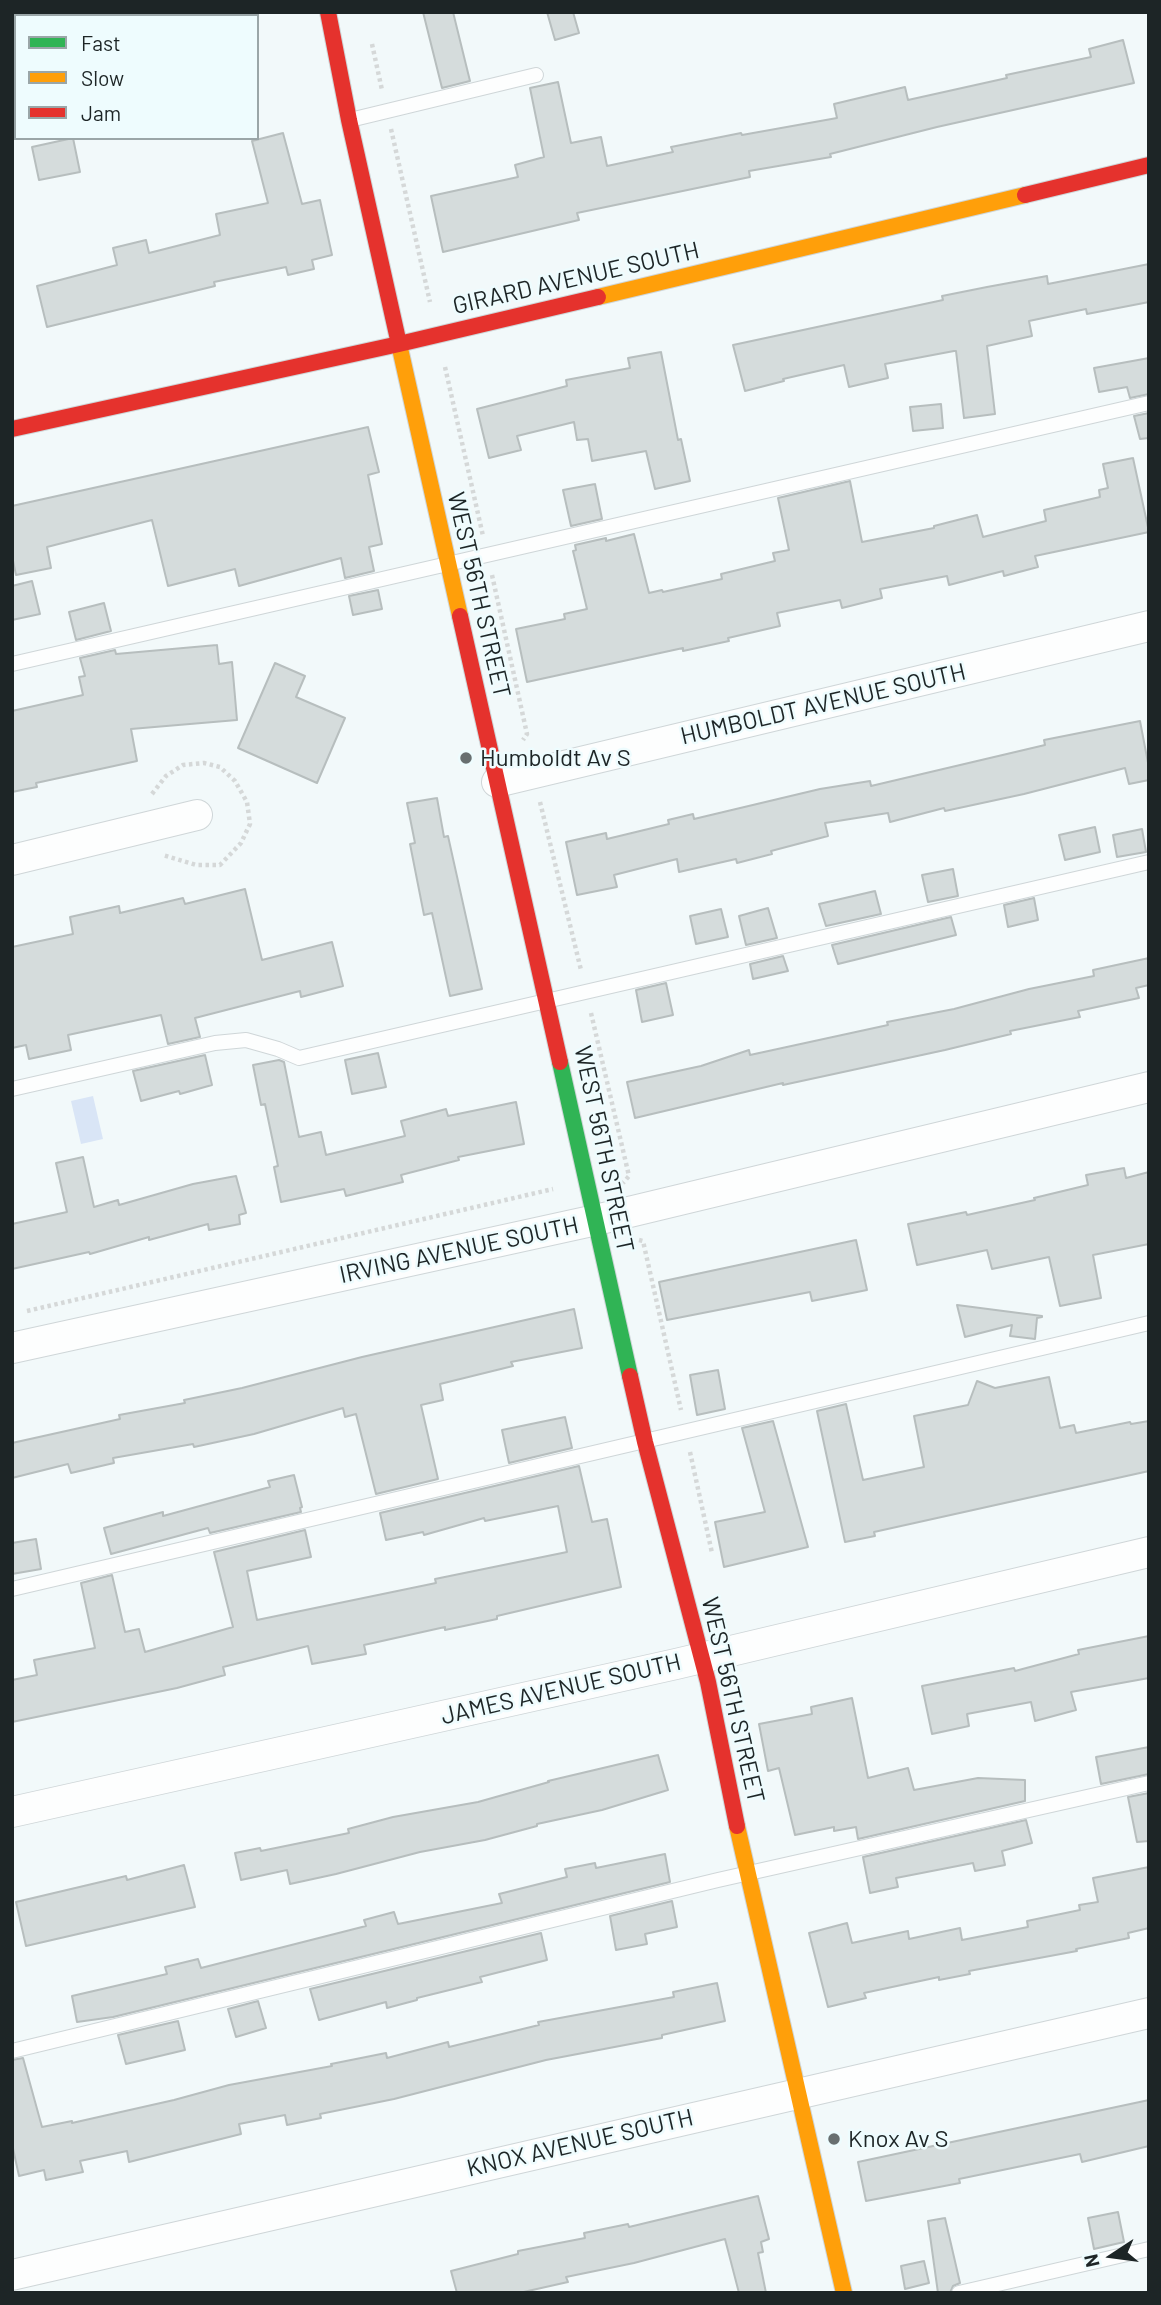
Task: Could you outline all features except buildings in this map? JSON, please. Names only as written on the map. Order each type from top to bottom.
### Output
[{"type":"street","name":"WEST 56TH STREET","points":[[328,12],[349,120],[645,1442],[702,1657],[747,1874],[844,2293]]},
{"type":"street","name":"GIRARD AVENUE SOUTH","points":[[12,429],[399,344],[1149,165]]},
{"type":"street","name":"HUMBOLDT AVENUE SOUTH","points":[[497,782],[1149,626]]},
{"type":"street","points":[[12,860],[197,816]]},
{"type":"street","name":"IRVING AVENUE SOUTH","points":[[12,1348],[596,1220],[1149,1087]]},
{"type":"street","name":"JAMES AVENUE SOUTH","points":[[12,1812],[702,1657],[1149,1552]]},
{"type":"street","name":"KNOX AVENUE SOUTH","points":[[12,2275],[1149,2013]]},
{"type":"lane","points":[[349,120],[536,75]]},
{"type":"lane","points":[[12,664],[1149,403]]},
{"type":"lane","points":[[12,1089],[215,1043],[246,1040],[299,1058],[1149,862]]},
{"type":"lane","points":[[12,1589],[1149,1323]]},
{"type":"lane","points":[[12,2050],[747,1874],[1149,1783]]},
{"type":"lane","points":[[960,2293],[1149,2249]]},
{"type":"path","points":[[370,37],[431,304],[428,309]]},
{"type":"path","points":[[26,1311],[560,1187]]},
{"type":"water","points":[[93,1096],[103,1139],[81,1144],[71,1101]]},
{"type":"traffic: fast","points":[[560,1062],[630,1376]]},
{"type":"traffic: slow","points":[[598,297],[1025,195]]},
{"type":"traffic: slow","points":[[399,344],[460,616]]},
{"type":"traffic: slow","points":[[737,1826],[844,2293]]},
{"type":"traffic: jam","points":[[328,12],[399,344]]},
{"type":"traffic: jam","points":[[1025,195],[1149,165]]},
{"type":"traffic: jam","points":[[12,429],[399,344],[598,297]]},
{"type":"traffic: jam","points":[[460,616],[560,1062]]},
{"type":"traffic: jam","points":[[630,1376],[708,1682],[737,1826]]},
{"type":"place","name":"Humboldt Av S","points":[[466,758]]},
{"type":"place","name":"Knox Av S","points":[[834,2139]]}]
